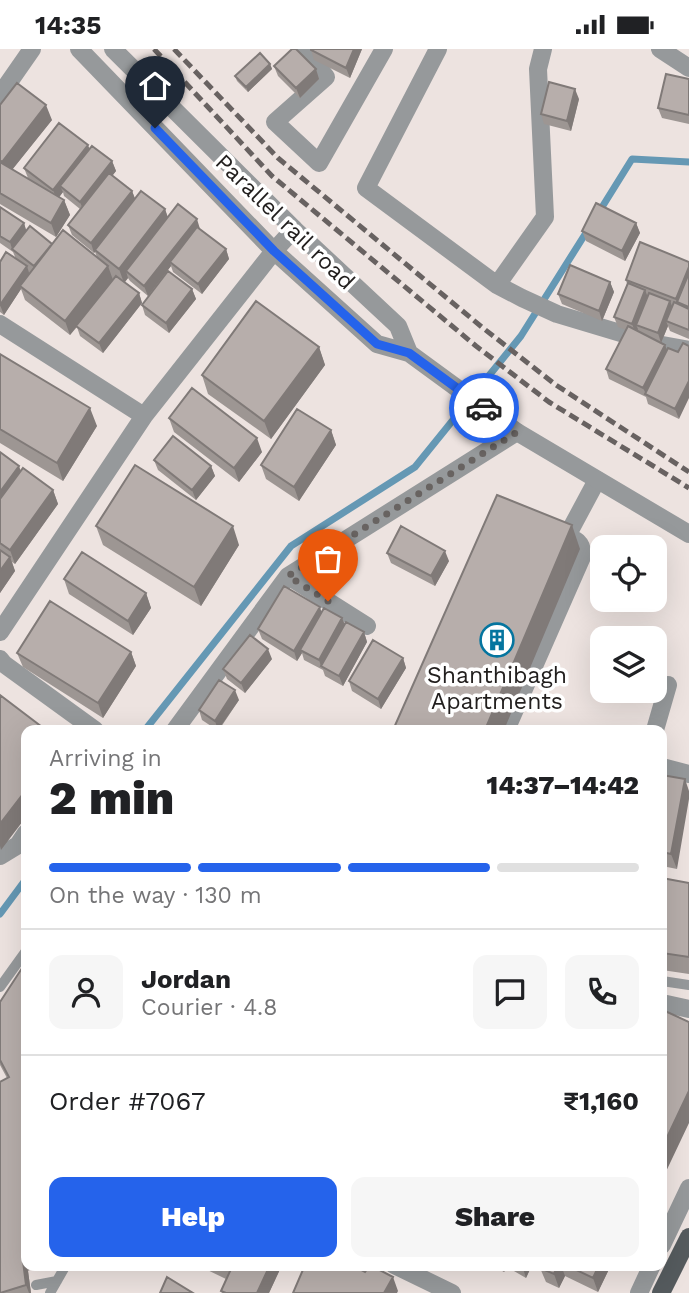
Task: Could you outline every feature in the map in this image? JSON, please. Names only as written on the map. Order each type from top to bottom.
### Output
[{"type":"main road","points":[[661,1293],[689,1237]]},
{"type":"street","points":[[0,95],[32,49]]},
{"type":"street","name":"Parallel rail road","points":[[79,49],[274,251],[377,344],[409,353],[517,432],[689,534]]},
{"type":"street","name":"Parallel rail road","points":[[113,49],[294,229],[398,326],[409,353]]},
{"type":"street","points":[[304,49],[326,77],[275,122],[319,163],[384,49]]},
{"type":"street","points":[[438,49],[366,188],[497,285],[522,298],[557,314],[657,344],[689,350]]},
{"type":"street","points":[[497,285],[545,217],[538,69],[543,49]]},
{"type":"street","points":[[660,49],[689,68]]},
{"type":"street","points":[[0,632],[144,416],[294,229]]},
{"type":"street","points":[[0,324],[144,416]]},
{"type":"street","points":[[179,725],[288,576],[517,432]]},
{"type":"street","points":[[567,536],[597,480]]},
{"type":"street","points":[[508,725],[582,557],[583,548],[579,542],[536,524]]},
{"type":"street","points":[[288,576],[367,626]]},
{"type":"street","points":[[0,659],[88,725]]},
{"type":"street","points":[[656,725],[668,685]]},
{"type":"street","points":[[667,768],[689,774]]},
{"type":"street","points":[[0,856],[21,840]]},
{"type":"street","points":[[667,1004],[689,1009]]},
{"type":"street","points":[[667,1234],[689,1188]]},
{"type":"street","points":[[407,1271],[453,1293]]},
{"type":"street","points":[[639,1293],[649,1271]]},
{"type":"lane","points":[[0,987],[21,958]]},
{"type":"lane","points":[[667,982],[689,985]]},
{"type":"lane","points":[[50,1293],[63,1271]]},
{"type":"lane","points":[[36,1285],[57,1281]]},
{"type":"building","points":[[292,49],[296,49],[316,69],[296,88],[274,66]]},
{"type":"building","points":[[311,49],[354,49],[346,68]]},
{"type":"building","points":[[260,53],[270,64],[246,87],[235,76]]},
{"type":"building","points":[[666,74],[689,79],[689,115],[658,108]]},
{"type":"building","points":[[549,82],[575,89],[567,121],[541,114]]},
{"type":"building","points":[[17,83],[46,105],[2,162],[0,105]]},
{"type":"building","points":[[59,123],[88,145],[53,190],[24,168]]},
{"type":"building","points":[[92,146],[112,161],[80,202],[60,186]]},
{"type":"building","points":[[0,162],[64,200],[51,223],[0,193]]},
{"type":"building","points":[[109,173],[132,191],[91,243],[68,225]]},
{"type":"building","points":[[141,191],[165,209],[119,269],[95,250]]},
{"type":"building","points":[[596,203],[636,223],[622,251],[582,231]]},
{"type":"building","points":[[178,204],[197,219],[144,286],[126,271]]},
{"type":"building","points":[[0,207],[24,223],[10,242],[0,236]]},
{"type":"building","points":[[30,226],[52,244],[34,266],[12,249]]},
{"type":"building","points":[[197,227],[226,249],[198,284],[170,262]]},
{"type":"building","points":[[63,230],[108,266],[65,321],[20,286]]},
{"type":"building","points":[[640,242],[689,262],[676,299],[626,280]]},
{"type":"building","points":[[6,252],[27,266],[0,305],[0,262]]},
{"type":"building","points":[[570,265],[610,282],[599,311],[558,294]]},
{"type":"building","points":[[168,271],[192,289],[166,323],[142,305]]},
{"type":"building","points":[[689,273],[689,307],[677,302]]},
{"type":"building","points":[[116,276],[139,293],[99,343],[76,326]]},
{"type":"building","points":[[628,283],[645,290],[632,324],[614,317]]},
{"type":"building","points":[[649,293],[670,301],[658,333],[636,325]]},
{"type":"building","points":[[256,301],[319,347],[264,421],[202,375]]},
{"type":"building","points":[[674,302],[689,309],[689,330],[666,321]]},
{"type":"building","points":[[628,326],[665,345],[643,388],[606,369]]},
{"type":"building","points":[[683,343],[689,346],[689,381],[675,409],[645,394],[668,348],[678,352]]},
{"type":"building","points":[[0,354],[90,408],[57,463],[0,429]]},
{"type":"building","points":[[192,388],[257,438],[234,468],[169,418]]},
{"type":"building","points":[[297,409],[331,430],[294,487],[261,465]]},
{"type":"building","points":[[173,436],[211,466],[192,490],[154,460]]},
{"type":"building","points":[[0,452],[19,466],[0,492]]},
{"type":"building","points":[[135,465],[233,526],[194,587],[96,526]]},
{"type":"building","points":[[23,468],[53,490],[10,550],[0,543],[0,499]]},
{"type":"building","name":"Shanthibagh Apartments","points":[[497,495],[572,525],[487,725],[395,725]]},
{"type":"building","points":[[401,526],[445,551],[431,576],[387,553]]},
{"type":"building","points":[[0,550],[10,557],[0,571]]},
{"type":"building","points":[[82,552],[146,593],[128,621],[64,579]]},
{"type":"building","points":[[284,586],[320,607],[294,651],[258,629]]},
{"type":"building","points":[[50,601],[131,652],[98,703],[17,653]]},
{"type":"building","points":[[324,608],[342,618],[319,660],[300,650]]},
{"type":"building","points":[[346,622],[364,632],[339,676],[321,666]]},
{"type":"building","points":[[250,635],[268,649],[241,683],[223,669]]},
{"type":"building","points":[[373,640],[403,658],[378,699],[349,681]]},
{"type":"building","points":[[219,680],[235,690],[215,721],[199,710]]},
{"type":"building","points":[[0,695],[39,725],[21,725],[21,797],[0,824]]},
{"type":"building","points":[[667,776],[685,779],[671,854],[667,853]]},
{"type":"building","points":[[667,879],[689,883],[689,957],[667,954]]},
{"type":"building","points":[[21,970],[21,1271],[24,1271],[26,1285],[0,1293],[0,1082],[9,1077],[0,1060],[0,1002]]},
{"type":"building","points":[[667,1012],[689,1022],[689,1091],[667,1137]]},
{"type":"building","points":[[230,1271],[267,1271],[257,1293],[221,1291]]},
{"type":"building","points":[[302,1271],[382,1271],[393,1277],[384,1293],[293,1293]]},
{"type":"building","points":[[578,1271],[596,1271],[593,1278]]},
{"type":"building","points":[[167,1277],[193,1293],[160,1293]]},
{"type":"waterway","points":[[599,212],[632,159],[689,162]]},
{"type":"waterway","points":[[149,725],[291,546],[415,467],[521,336],[589,228]]},
{"type":"waterway","points":[[0,914],[21,886]]},
{"type":"railway","points":[[154,49],[272,176],[476,346],[549,402],[689,488]]},
{"type":"railway","points":[[174,49],[278,158],[483,328],[556,385],[689,472]]},
{"type":"way so far","points":[[328,601],[288,576],[517,432],[484,408]]},
{"type":"place","name":"Shanthibagh Apartments","points":[[497,640]]},
{"type":"route","points":[[155,128],[274,251],[377,344],[409,353],[484,408]]}]
